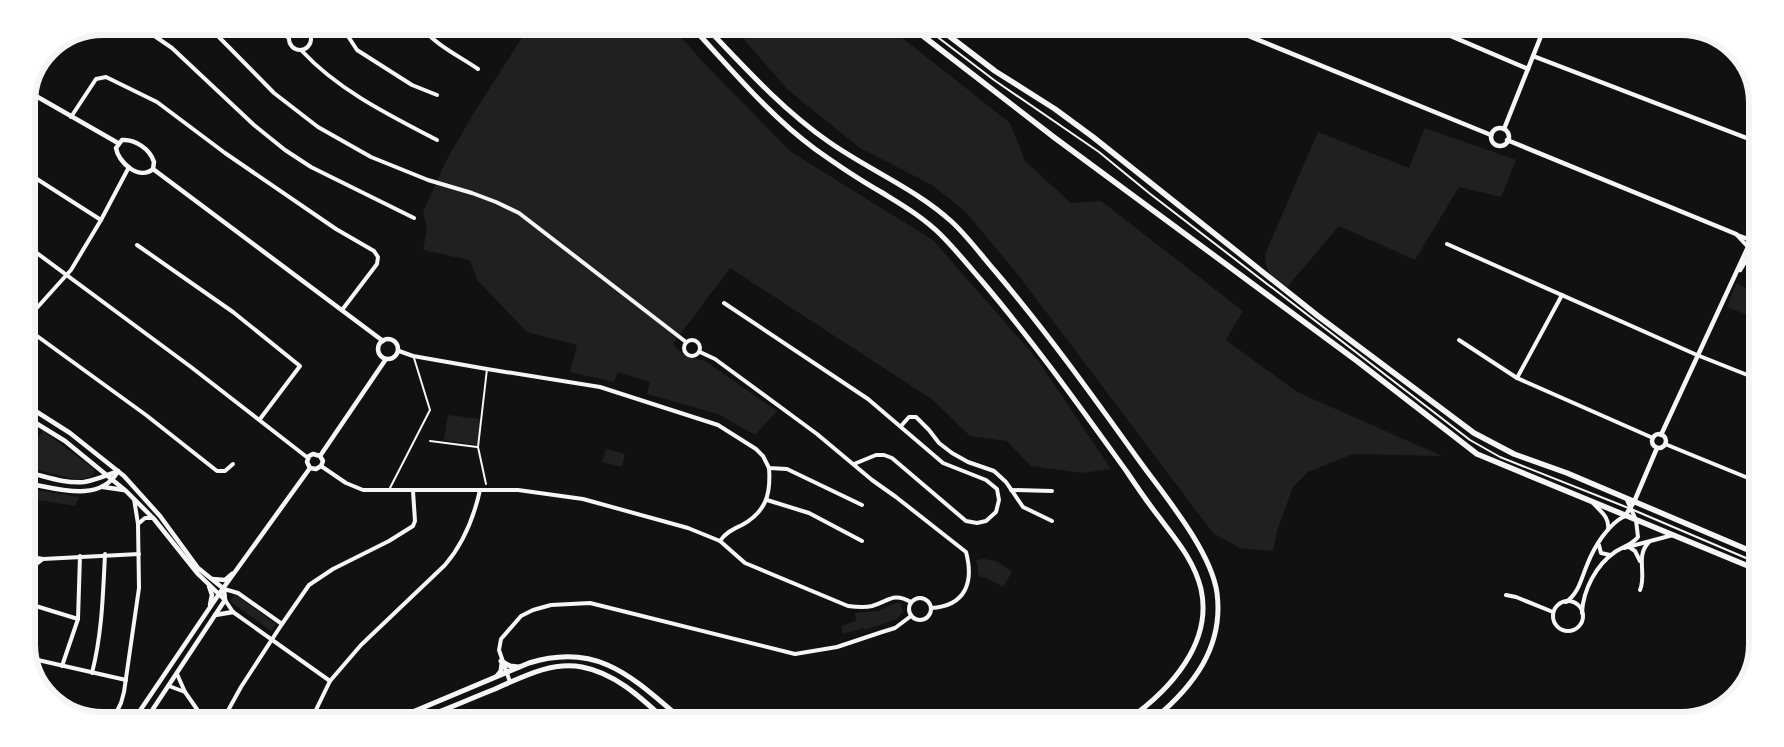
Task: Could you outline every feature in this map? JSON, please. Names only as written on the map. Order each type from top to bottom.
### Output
[{"type":"main road","points":[[699,35],[738,79],[798,136],[865,182],[912,210],[942,235],[1010,314],[1187,554],[1201,590],[1200,630],[1195,646],[1182,669],[1167,686],[1139,712]]},
{"type":"main road","points":[[714,35],[768,90],[810,127],[848,154],[925,200],[955,224],[1023,304],[1186,526],[1209,567],[1217,591],[1216,631],[1202,668],[1162,712]]},
{"type":"main road","points":[[922,35],[1062,144],[1357,361],[1477,454],[1749,566]]},
{"type":"main road","points":[[948,35],[995,70],[1064,115],[1111,150],[1323,320],[1474,433],[1514,454],[1567,473],[1749,550]]},
{"type":"main road","points":[[413,712],[520,667],[546,658],[567,655],[603,662],[638,682],[673,712]]},
{"type":"main road","points":[[496,678],[502,671],[502,662],[510,666],[520,667]]},
{"type":"main road","points":[[438,712],[529,674],[558,666],[571,665],[583,667],[610,677],[630,689],[656,712]]},
{"type":"street","points":[[153,35],[172,48],[254,125],[286,150],[311,167],[414,218]]},
{"type":"street","points":[[217,35],[274,93],[318,127],[370,157],[428,180],[496,202],[519,213],[686,342]]},
{"type":"street","points":[[285,35],[289,38],[293,47],[302,51],[336,81],[388,114],[436,140]]},
{"type":"street","points":[[302,51],[311,42],[310,35]]},
{"type":"street","points":[[347,35],[357,50],[412,85],[438,95]]},
{"type":"street","points":[[431,35],[451,52],[478,68]]},
{"type":"street","points":[[1246,35],[1491,134]]},
{"type":"street","points":[[1448,35],[1528,69]]},
{"type":"street","points":[[1504,129],[1541,35]]},
{"type":"street","points":[[1533,56],[1749,139]]},
{"type":"street","points":[[71,117],[96,79],[106,77],[157,102],[248,169],[336,229],[374,251],[378,257],[377,264],[342,310]]},
{"type":"street","points":[[35,96],[118,144]]},
{"type":"street","points":[[1491,134],[1496,129],[1504,129]]},
{"type":"street","points":[[1504,129],[1508,135],[1508,140]]},
{"type":"street","points":[[1491,134],[1492,140],[1496,144],[1504,144],[1508,140]]},
{"type":"street","points":[[122,140],[126,140],[141,146],[153,158],[155,166],[153,169],[144,173],[137,172],[129,167],[120,159],[117,153],[116,148],[118,144],[122,140]]},
{"type":"street","points":[[1508,140],[1749,239]]},
{"type":"street","points":[[35,311],[68,274],[101,220],[129,167]]},
{"type":"street","points":[[153,169],[383,341],[393,340],[398,344],[399,351],[392,359],[386,359],[380,355],[378,349],[383,341]]},
{"type":"street","points":[[35,178],[101,220]]},
{"type":"street","points":[[1662,435],[1748,247],[1736,234]]},
{"type":"street","points":[[1447,244],[1697,355],[1749,376]]},
{"type":"street","points":[[137,245],[233,312],[300,366],[260,419]]},
{"type":"street","points":[[35,251],[260,419],[308,458]]},
{"type":"street","points":[[1730,286],[1749,258]]},
{"type":"street","points":[[1517,378],[1562,295]]},
{"type":"street","points":[[724,303],[868,399],[943,463],[986,480],[997,489],[999,500],[996,512],[986,521],[977,523],[966,521],[892,458],[876,455],[854,464]]},
{"type":"street","points":[[35,335],[146,415],[217,470],[225,471],[233,464]]},
{"type":"street","points":[[1459,340],[1517,378],[1653,438]]},
{"type":"street","points":[[686,342],[697,341],[700,346],[700,352]]},
{"type":"street","points":[[686,342],[684,350],[687,354],[694,356],[700,352]]},
{"type":"street","points":[[399,351],[413,356],[600,388],[718,425],[756,449],[763,456],[769,468],[770,479],[767,500],[760,510],[751,520],[724,535],[720,541]]},
{"type":"street","points":[[700,352],[716,359],[817,434],[872,480],[966,552],[970,573],[965,590],[951,604],[939,608],[931,608]]},
{"type":"street","points":[[320,456],[386,359]]},
{"type":"street","points":[[35,411],[70,432],[118,471],[160,516],[198,568],[210,579],[224,589],[238,593],[282,624]]},
{"type":"street","points":[[901,426],[909,417],[916,417],[939,443],[952,453],[968,462],[994,471],[1023,507],[1052,521]]},
{"type":"street","points":[[35,423],[65,441],[126,491],[154,518],[198,574],[225,600],[233,612],[330,681]]},
{"type":"street","points":[[1662,435],[1657,434],[1653,438],[1652,444],[1657,448],[1663,447],[1665,444]]},
{"type":"street","points":[[1662,435],[1665,444]]},
{"type":"street","points":[[1665,444],[1749,478]]},
{"type":"street","points":[[1566,602],[1575,594],[1592,553],[1615,521],[1626,516],[1631,508],[1657,448]]},
{"type":"street","points":[[313,454],[320,456],[323,461],[316,470],[307,465],[308,458],[313,454]]},
{"type":"street","points":[[91,480],[97,474],[96,466]]},
{"type":"street","points":[[321,466],[346,483],[363,490],[518,490],[583,499],[688,528],[720,541],[745,563],[848,606],[872,606],[892,597],[902,597],[911,602]]},
{"type":"street","points":[[139,712],[219,594],[310,468]]},
{"type":"street","points":[[769,468],[787,469],[862,506]]},
{"type":"street","points":[[35,474],[72,482],[91,480],[118,471]]},
{"type":"street","points":[[35,485],[76,492],[90,491],[113,480],[118,471]]},
{"type":"street","points":[[99,488],[112,487],[126,491]]},
{"type":"street","points":[[315,712],[330,681],[361,645],[445,565],[454,554],[470,522],[480,490]]},
{"type":"street","points":[[1011,490],[1052,491]]},
{"type":"street","points":[[227,712],[272,638],[309,585],[333,569],[389,541],[413,526],[415,521],[413,491]]},
{"type":"street","points":[[1582,612],[1578,605],[1573,602],[1566,602],[1559,604],[1552,616],[1559,628],[1568,631],[1577,628],[1580,624],[1582,612],[1583,600],[1594,575],[1613,553],[1636,540],[1638,533],[1636,520],[1625,497]]},
{"type":"street","points":[[116,712],[121,703],[126,680],[139,588],[138,524],[134,499]]},
{"type":"street","points":[[767,500],[809,513],[862,541]]},
{"type":"street","points":[[1591,501],[1606,518],[1608,530]]},
{"type":"street","points":[[138,524],[145,518],[154,518]]},
{"type":"street","points":[[1619,549],[1674,535]]},
{"type":"street","points":[[1641,563],[1644,548],[1651,541]]},
{"type":"street","points":[[1599,543],[1598,548],[1601,553],[1607,555],[1613,553]]},
{"type":"street","points":[[1629,547],[1637,553],[1641,563],[1643,581],[1640,590]]},
{"type":"street","points":[[35,558],[42,559],[105,554],[139,554]]},
{"type":"street","points":[[92,673],[103,615],[105,554]]},
{"type":"street","points":[[62,666],[78,619],[80,556]]},
{"type":"street","points":[[35,565],[42,559]]},
{"type":"street","points":[[210,579],[216,581],[225,580],[236,570]]},
{"type":"street","points":[[209,586],[212,595],[209,609]]},
{"type":"street","points":[[151,712],[225,600],[224,589]]},
{"type":"street","points":[[1506,595],[1516,596],[1553,612]]},
{"type":"street","points":[[917,598],[924,598],[931,608],[930,613],[925,619],[917,620],[911,616],[908,609],[911,602],[917,598]]},
{"type":"street","points":[[510,682],[498,650],[499,642],[506,630],[521,616],[551,605],[590,603],[795,654],[838,647],[888,630],[911,616]]},
{"type":"street","points":[[35,606],[78,619]]},
{"type":"street","points":[[215,615],[233,612]]},
{"type":"street","points":[[37,660],[126,680]]},
{"type":"street","points":[[177,674],[185,692],[199,712]]},
{"type":"street","points":[[169,686],[185,692]]},
{"type":"lane","points":[[936,35],[1002,85],[1106,158],[1470,440],[1500,457],[1631,508],[1749,558]]},
{"type":"lane","points":[[388,491],[430,410],[413,356]]},
{"type":"lane","points":[[486,484],[478,447],[488,369]]},
{"type":"lane","points":[[430,441],[478,447]]},
{"type":"shaded area","points":[[524,35],[679,35],[791,152],[933,240],[1037,359],[1111,469],[1082,473],[1031,466],[1007,441],[970,436],[933,400],[730,268],[673,344],[683,355],[705,361],[777,411],[755,435],[718,414],[647,394],[650,382],[618,372],[614,382],[570,372],[577,345],[527,332],[478,281],[469,260],[423,250],[427,229],[423,212],[446,161]]},
{"type":"shaded area","points":[[740,35],[899,35],[1010,123],[1025,161],[1071,203],[1101,201],[1243,311],[1226,340],[1297,392],[1442,456],[1353,454],[1308,472],[1293,487],[1277,531],[1273,551],[1240,548],[1213,533],[1019,276],[965,211],[932,185],[860,148],[788,90]]},
{"type":"shaded area","points":[[1425,128],[1516,160],[1501,197],[1459,187],[1415,260],[1339,226],[1287,287],[1271,274],[1266,266],[1265,254],[1318,132],[1409,168]]},
{"type":"shaded area","points":[[1736,283],[1749,290],[1749,316],[1727,307]]},
{"type":"shaded area","points":[[448,415],[481,419],[477,445],[444,440]]},
{"type":"shaded area","points":[[43,431],[94,469],[94,474],[79,480],[35,469],[35,443]]},
{"type":"shaded area","points":[[606,449],[625,454],[622,467],[602,462]]},
{"type":"shaded area","points":[[35,490],[79,497],[75,506],[35,499]]},
{"type":"shaded area","points":[[976,560],[996,561],[1012,572],[1003,587],[986,578],[979,577]]},
{"type":"shaded area","points":[[235,594],[276,624],[271,631],[230,601]]},
{"type":"shaded area","points":[[898,602],[901,604],[903,612],[897,619],[865,630],[864,628],[843,634],[841,626],[856,621],[855,613],[878,611]]}]
